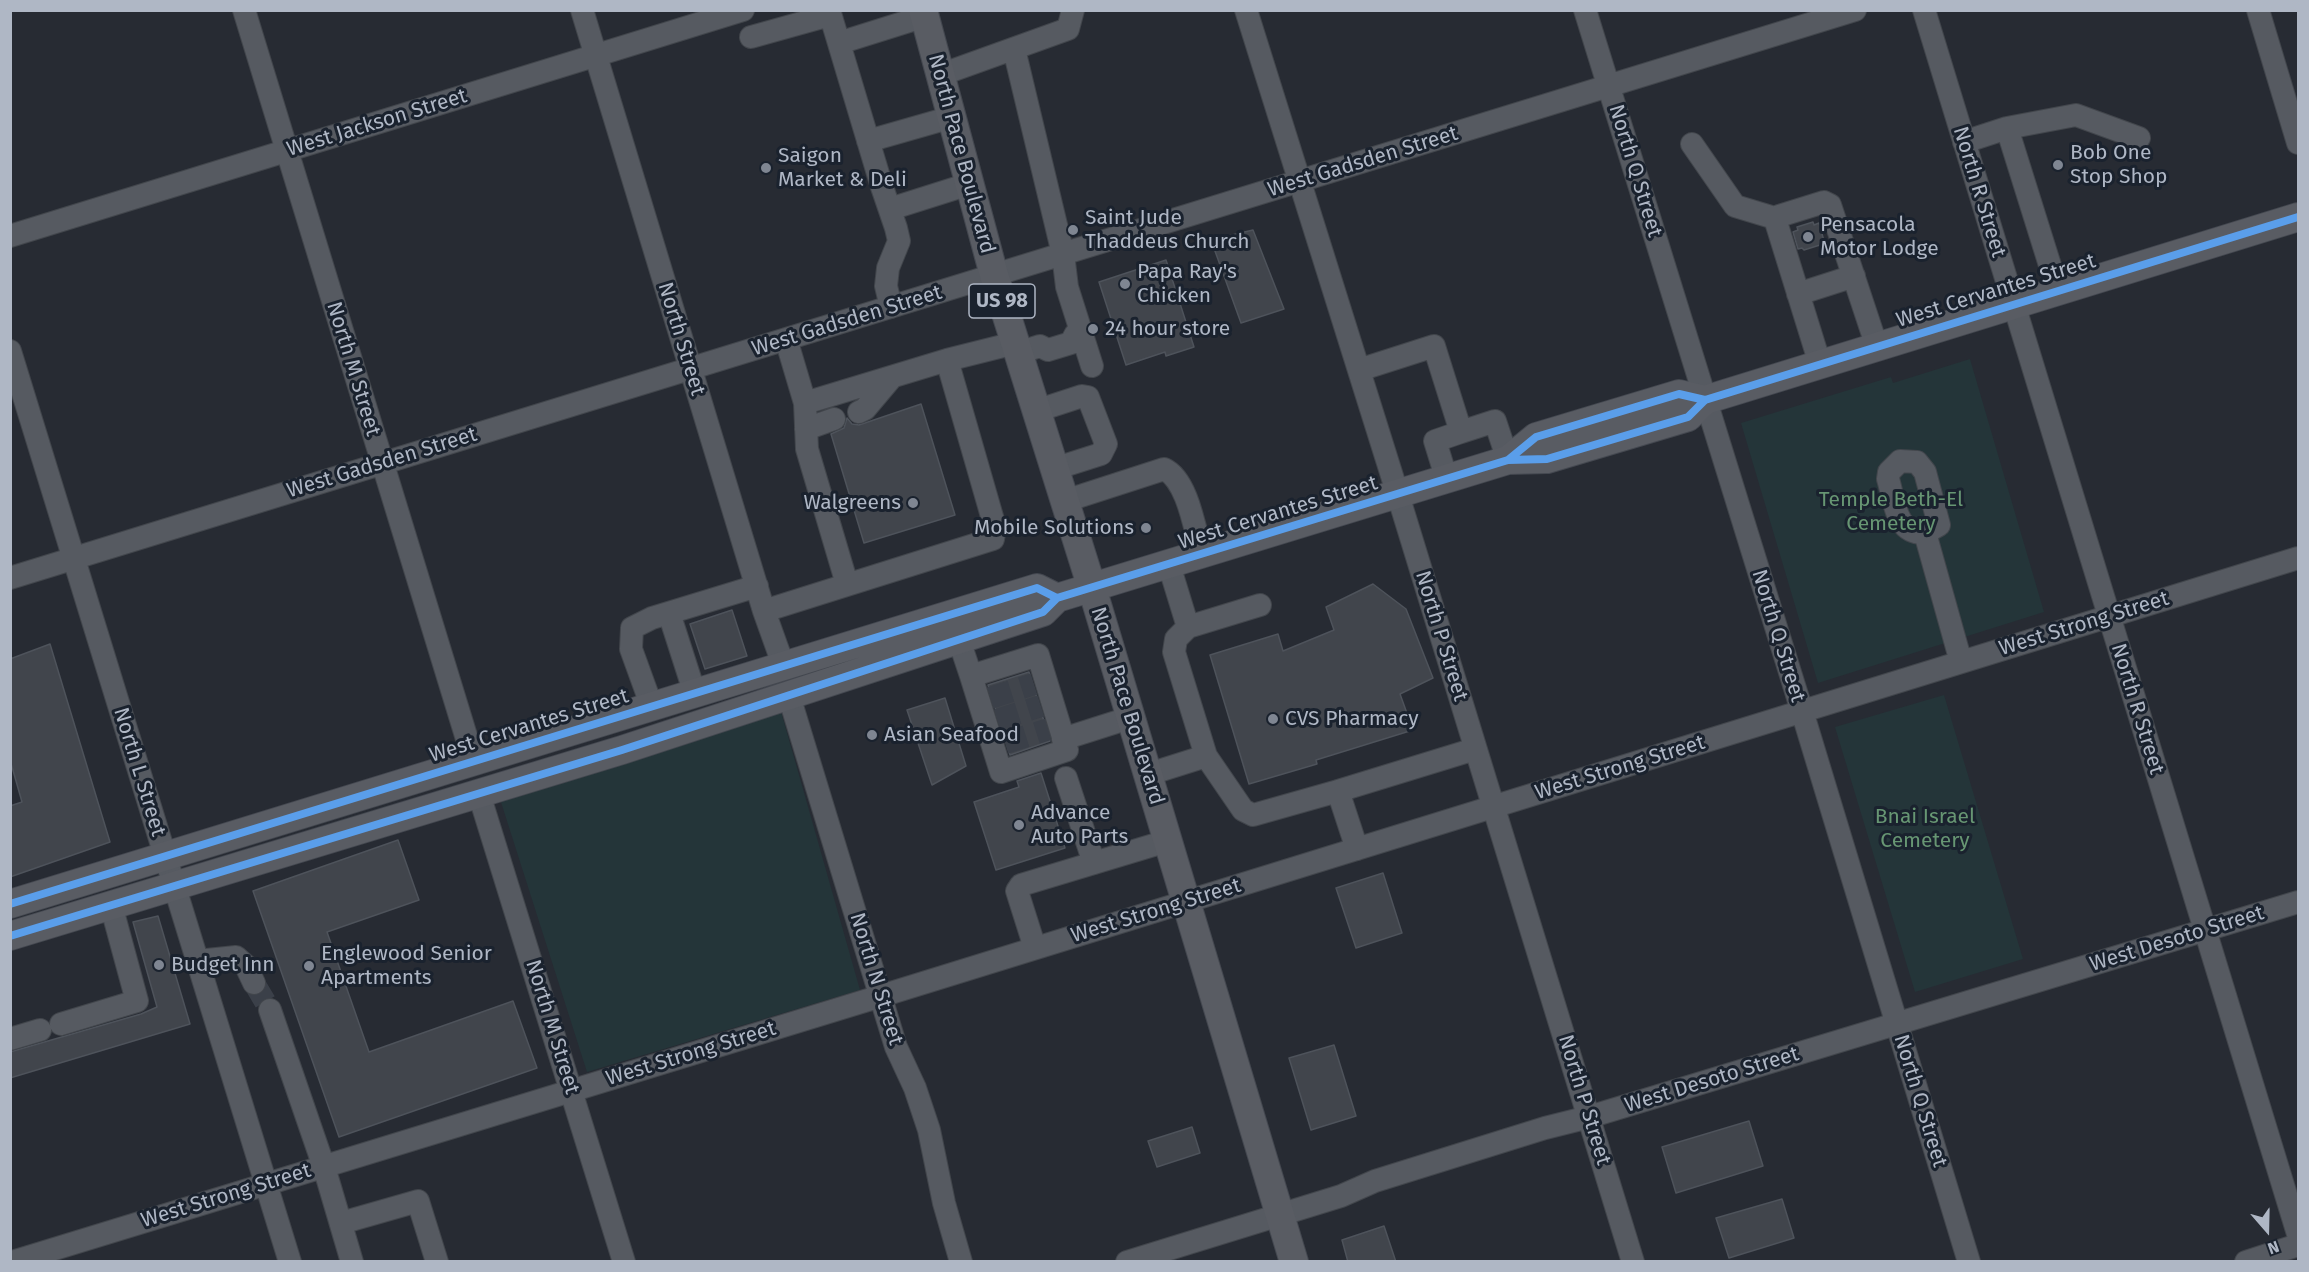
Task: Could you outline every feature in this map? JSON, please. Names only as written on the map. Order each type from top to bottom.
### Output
[{"type":"main road","name":"North Pace Boulevard","points":[[924,14],[994,275],[1024,347],[1036,411],[1092,588],[1146,775],[1294,1262]]},
{"type":"main road","name":"West Cervantes Street","points":[[10,936],[480,794],[789,696],[1044,612],[1057,598],[1508,460],[1547,459],[1688,417],[1705,400],[2298,217]]},
{"type":"main road","name":"West Cervantes Street","points":[[10,904],[1037,588],[1057,598]]},
{"type":"street","name":"North M Street","points":[[244,10],[474,762]]},
{"type":"street","name":"North Street","points":[[582,10],[764,611],[784,667]]},
{"type":"street","name":"West Jackson Street","points":[[10,236],[743,10]]},
{"type":"street","points":[[940,75],[1068,29],[1073,10]]},
{"type":"street","name":"North P Street","points":[[1246,10],[1301,181],[1634,1262]]},
{"type":"street","name":"North Q Street","points":[[1585,10],[1802,711],[1969,1262]]},
{"type":"street","name":"West Gadsden Street","points":[[10,578],[1855,10]]},
{"type":"street","name":"North R Street","points":[[1924,10],[2298,1234]]},
{"type":"street","points":[[2258,10],[2298,142]]},
{"type":"street","points":[[751,37],[830,13],[899,241],[888,268],[886,286],[891,307]]},
{"type":"street","points":[[839,42],[924,14]]},
{"type":"street","points":[[1014,49],[1063,254],[1067,287],[1078,334],[1092,366]]},
{"type":"street","points":[[1964,142],[2007,128],[2076,115],[2139,138]]},
{"type":"street","points":[[868,141],[951,117]]},
{"type":"street","points":[[2007,128],[2058,291]]},
{"type":"street","points":[[1692,144],[1735,206],[1778,219]]},
{"type":"street","points":[[890,209],[969,184]]},
{"type":"street","points":[[1821,364],[1776,222],[1779,216],[1824,202],[1830,205],[1877,347]]},
{"type":"street","points":[[1798,294],[1854,276]]},
{"type":"street","points":[[805,403],[947,360],[1024,347],[1054,349],[1071,343],[1078,334]]},
{"type":"street","points":[[786,339],[805,403],[807,449],[847,584]]},
{"type":"street","points":[[1359,370],[1434,346],[1461,432]]},
{"type":"street","name":"North L Street","points":[[10,351],[290,1262]]},
{"type":"street","points":[[764,611],[993,539],[995,527],[947,360]]},
{"type":"street","points":[[859,412],[865,409],[892,377]]},
{"type":"street","points":[[1036,411],[1082,396],[1089,397],[1106,444],[1101,454],[1054,469]]},
{"type":"street","points":[[806,429],[834,420]]},
{"type":"street","points":[[1447,480],[1435,441],[1461,432],[1495,421],[1508,460]]},
{"type":"street","points":[[1065,501],[1164,470],[1172,473],[1183,488],[1202,555]]},
{"type":"street","points":[[1925,533],[1962,662]]},
{"type":"street","name":"West Strong Street","points":[[12,1262],[2298,558]]},
{"type":"street","points":[[1169,565],[1188,627]]},
{"type":"street","points":[[652,707],[631,649],[633,628],[652,618],[757,586]]},
{"type":"street","points":[[1260,605],[1188,627],[1176,639],[1174,652],[1206,756],[1239,805],[1248,814],[1253,815],[1338,791],[1475,749]]},
{"type":"street","points":[[669,613],[695,694]]},
{"type":"street","points":[[959,640],[971,676],[985,700],[992,722],[999,745],[1001,772],[1067,750],[1057,731],[1043,693],[1038,655],[971,676]]},
{"type":"street","name":"North N Street","points":[[789,696],[896,1047],[915,1088],[929,1130],[944,1203],[961,1262]]},
{"type":"street","points":[[1057,731],[1130,718]]},
{"type":"street","points":[[1146,775],[1206,756]]},
{"type":"street","points":[[1066,778],[1094,863]]},
{"type":"street","points":[[1338,791],[1357,849]]},
{"type":"street","name":"North M Street","points":[[480,794],[624,1262]]},
{"type":"street","points":[[1035,948],[1017,891],[1021,885],[1167,841]]},
{"type":"street","name":"West Desoto Street","points":[[1126,1262],[1341,1196],[1375,1181],[1545,1128],[1589,1117],[1896,1025],[2298,902]]},
{"type":"street","points":[[10,1039],[137,1001],[111,905]]},
{"type":"street","points":[[197,961],[236,957],[246,966],[254,983]]},
{"type":"street","points":[[270,1010],[324,1167],[352,1262]]},
{"type":"street","points":[[341,1223],[418,1202],[437,1262]]},
{"type":"street","points":[[2246,1262],[2298,1245]]},
{"type":"green space","name":"Temple Beth-El Cemetery","points":[[1970,359],[2044,612],[1818,683],[1741,423],[1891,377],[1893,383]]},
{"type":"green space","name":"Bnai Israel Cemetery","points":[[1944,695],[2023,959],[1915,992],[1835,727]]},
{"type":"green space","points":[[780,708],[860,990],[587,1072],[500,799]]},
{"type":"building","name":"Pensacola Motor Lodge","points":[[1813,222],[1814,225],[1819,223],[1824,241],[1820,242],[1820,245],[1804,250],[1798,249],[1793,232],[1798,230],[1797,227]]},
{"type":"building","points":[[1253,230],[1284,309],[1241,323],[1211,240]]},
{"type":"building","points":[[1166,260],[1194,347],[1166,356],[1165,352],[1126,365],[1099,282]]},
{"type":"building","points":[[921,404],[955,515],[864,543],[831,434],[844,428],[847,418],[852,424],[859,425]]},
{"type":"building","points":[[1373,584],[1406,609],[1433,678],[1400,694],[1413,730],[1316,760],[1317,764],[1249,784],[1210,655],[1278,634],[1283,651],[1334,630],[1326,607]]},
{"type":"building","points":[[732,610],[747,656],[705,669],[690,624]]},
{"type":"building","points":[[50,644],[110,842],[10,877],[10,806],[22,802],[10,760],[10,659]]},
{"type":"building","points":[[1029,672],[1050,741],[1010,755],[988,685]]},
{"type":"building","points":[[945,698],[966,766],[932,785],[907,710]]},
{"type":"building","name":"Advance Auto Parts","points":[[1041,773],[1065,848],[996,870],[974,802],[1019,787],[1017,781]]},
{"type":"building","name":"Englewood Senior Apartments","points":[[398,840],[419,900],[327,932],[369,1052],[513,1001],[537,1068],[339,1137],[253,891]]},
{"type":"building","points":[[1383,873],[1402,933],[1356,948],[1336,888]]},
{"type":"building","name":"Budget Inn","points":[[158,916],[190,1024],[10,1078],[10,1052],[141,1014],[157,1007],[133,922]]},
{"type":"building","points":[[1334,1045],[1356,1116],[1311,1130],[1289,1058]]},
{"type":"building","points":[[1749,1121],[1763,1166],[1676,1193],[1662,1147]]},
{"type":"building","points":[[1192,1127],[1200,1153],[1157,1167],[1148,1141]]},
{"type":"building","points":[[1782,1199],[1794,1238],[1729,1258],[1716,1218]]},
{"type":"building","points":[[1384,1226],[1396,1262],[1348,1262],[1342,1240]]},
{"type":"tunnel","points":[[990,698],[1034,684]]},
{"type":"tunnel","points":[[997,720],[1041,706]]},
{"type":"tunnel","points":[[1005,743],[1049,729]]},
{"type":"tunnel","points":[[254,983],[270,1010]]},
{"type":"cycle path","points":[[10,936],[622,750],[1043,612],[1057,598],[1508,460],[1547,459],[1688,417],[1705,400],[2298,217]]},
{"type":"cycle path","points":[[1508,460],[1536,437],[1679,394],[1705,400]]},
{"type":"cycle path","points":[[10,904],[1037,588],[1057,598]]},
{"type":"place","name":"Bob One Stop Shop","points":[[2058,165]]},
{"type":"place","name":"Saigon Market & Deli","points":[[766,168]]},
{"type":"place","name":"Saint Jude Thaddeus Church","points":[[1073,230]]},
{"type":"place","name":"Pensacola Motor Lodge","points":[[1808,237]]},
{"type":"place","name":"Papa Ray's Chicken","points":[[1125,284]]},
{"type":"place","name":"24 hour store","points":[[1093,329]]},
{"type":"place","name":"Walgreens","points":[[913,503]]},
{"type":"place","name":"Mobile Solutions","points":[[1146,528]]},
{"type":"place","name":"CVS Pharmacy","points":[[1273,719]]},
{"type":"place","name":"Asian Seafood","points":[[872,735]]},
{"type":"place","name":"Advance Auto Parts","points":[[1019,825]]},
{"type":"place","name":"Budget Inn","points":[[159,965]]},
{"type":"place","name":"Englewood Senior Apartments","points":[[309,966]]}]
